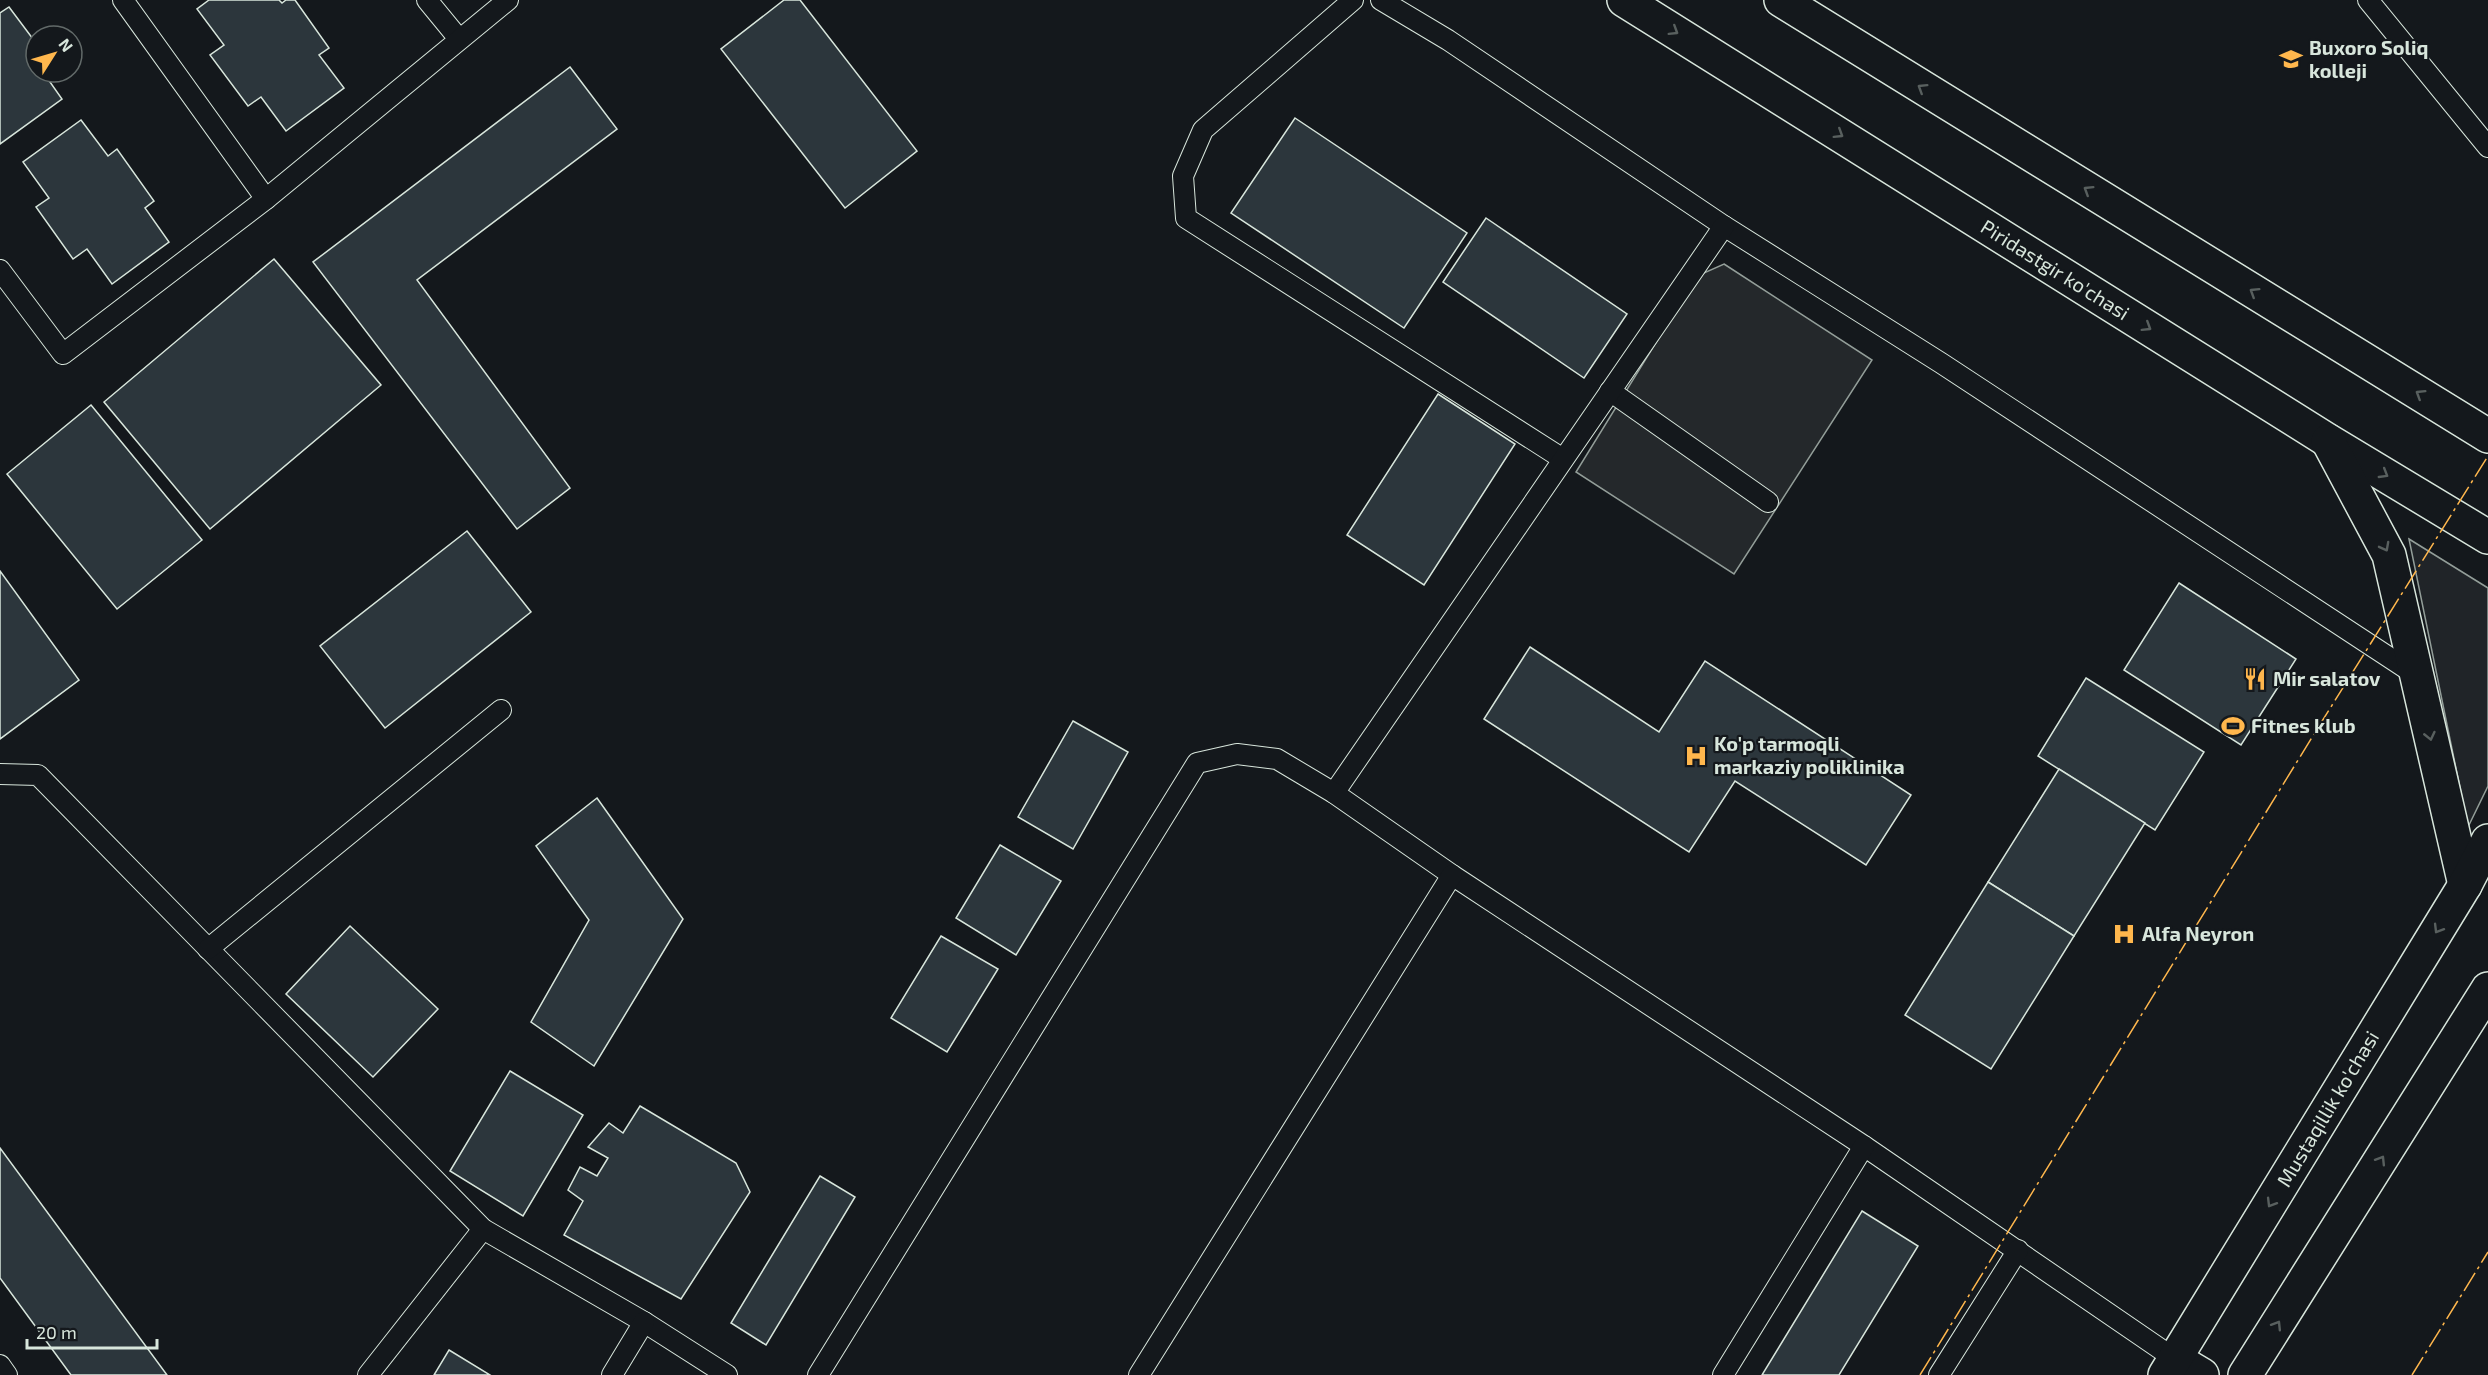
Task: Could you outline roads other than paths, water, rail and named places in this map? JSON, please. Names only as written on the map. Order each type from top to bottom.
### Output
[{"type":"main road","name":"Piridastgir ko'chasi","points":[[1624,0],[2327,440],[2488,537]]},
{"type":"main road","points":[[1781,0],[2473,415],[2488,436]]},
{"type":"main road","points":[[2327,440],[2389,555],[2464,885]]},
{"type":"main road","name":"Mustaqillik ko'chasi","points":[[2181,1370],[2488,842]]},
{"type":"main road","points":[[2246,1375],[2484,1006]]},
{"type":"lane","points":[[123,0],[266,200]]},
{"type":"lane","points":[[427,0],[459,39]]},
{"type":"lane","points":[[0,270],[63,354],[266,200],[508,0]]},
{"type":"lane","points":[[1353,0],[1203,130],[1183,176],[1186,218],[1563,459]]},
{"type":"lane","points":[[1382,0],[1448,40],[1724,226],[1941,363],[2416,675]]},
{"type":"lane","points":[[2367,0],[2488,147]]},
{"type":"lane","points":[[1334,793],[1724,226]]},
{"type":"lane","points":[[1610,391],[1768,502]]},
{"type":"lane","points":[[208,949],[501,710]]},
{"type":"lane","points":[[818,1375],[1197,763],[1237,753],[1277,759],[1334,793],[1452,875],[2018,1250],[2181,1370]]},
{"type":"lane","points":[[0,774],[38,775],[483,1229],[644,1322],[727,1375]]},
{"type":"lane","points":[[1139,1375],[1452,875]]},
{"type":"lane","points":[[1723,1375],[1864,1146]]},
{"type":"lane","points":[[368,1375],[483,1229]]},
{"type":"lane","points":[[1939,1375],[2018,1250]]},
{"type":"lane","points":[[612,1375],[644,1322]]},
{"type":"lane","points":[[0,1365],[8,1375]]},
{"type":"place","name":"Buxoro Soliq kolleji","points":[[2291,59]]},
{"type":"place","name":"Mir salatov","points":[[2255,679]]},
{"type":"place","name":"Fitnes klub","points":[[2233,726]]},
{"type":"place","name":"Ko'p tarmoqli markaziy poliklinika","points":[[1696,756]]},
{"type":"place","name":"Alfa Neyron","points":[[2124,934]]}]
